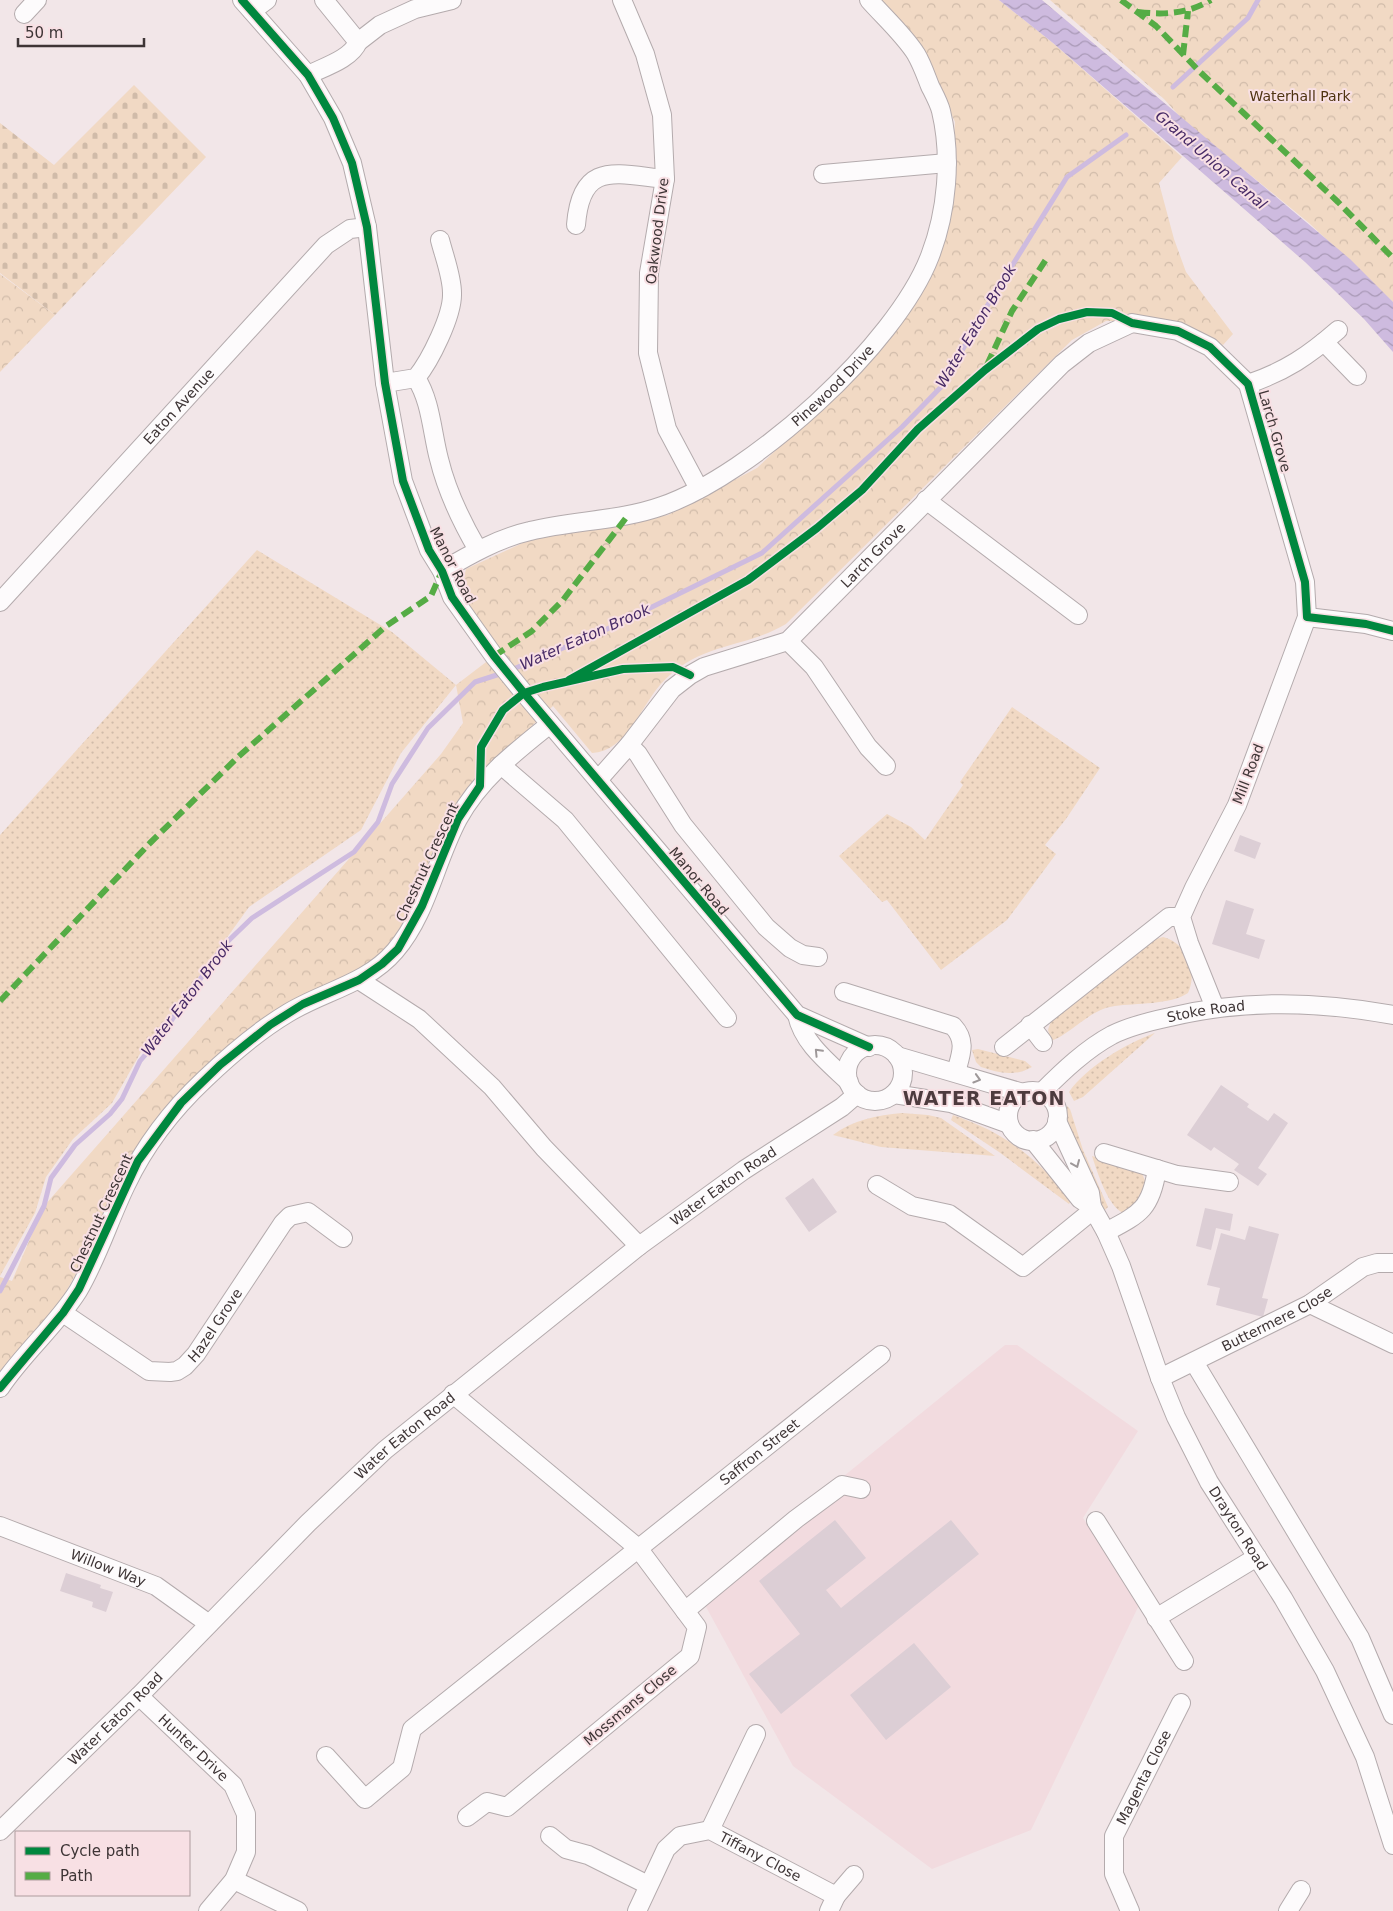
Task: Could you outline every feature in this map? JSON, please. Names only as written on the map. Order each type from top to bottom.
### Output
[{"type":"street","points":[[24,14],[37,0]]},
{"type":"street","points":[[247,5],[267,0]]},
{"type":"street","points":[[324,0],[358,42]]},
{"type":"street","points":[[308,75],[347,55],[356,47],[358,42],[380,25],[415,9],[452,0]]},
{"type":"street","name":"Oakwood Drive","points":[[622,0],[645,54],[662,115],[665,179],[649,273],[648,353],[667,429],[699,489]]},
{"type":"street","name":"Pinewood Drive","points":[[442,571],[478,550],[529,531],[629,514],[662,506],[699,489],[747,461],[824,398],[870,347],[911,292],[930,256],[943,205],[947,163],[941,110],[916,53],[869,0]]},
{"type":"street","name":"Manor Road","points":[[247,5],[308,75],[333,118],[352,163],[367,227],[385,383],[403,481],[429,550],[442,571],[452,597],[521,690],[797,1015],[803,1034],[812,1046],[853,1088]]},
{"type":"street","points":[[823,174],[947,163]]},
{"type":"street","points":[[576,225],[578,204],[583,191],[594,180],[617,174],[665,179]]},
{"type":"street","name":"Eaton Avenue","points":[[0,602],[326,245],[350,229],[367,227]]},
{"type":"street","points":[[385,383],[416,378],[424,368],[450,308],[452,292],[440,240]]},
{"type":"street","name":"Larch Grove","points":[[598,780],[629,745],[672,689],[704,667],[788,641],[1062,364],[1089,343],[1132,323],[1178,331],[1210,347],[1248,384],[1304,582],[1307,617]]},
{"type":"street","points":[[1248,384],[1271,376],[1307,357],[1338,330]]},
{"type":"street","points":[[1324,342],[1357,376]]},
{"type":"street","points":[[416,378],[423,389],[439,460],[458,516],[478,550]]},
{"type":"street","points":[[926,500],[1078,615]]},
{"type":"street","points":[[1307,617],[1366,624],[1393,631]]},
{"type":"street","name":"Mill Road","points":[[1181,917],[1237,805],[1307,617]]},
{"type":"street","points":[[788,641],[814,667],[868,747],[886,766]]},
{"type":"street","name":"Chestnut Crescent","points":[[62,1313],[88,1270],[138,1162],[181,1103],[220,1065],[270,1025],[304,1004],[359,980],[382,964],[405,938],[422,906],[458,819],[480,786],[501,765],[550,724]]},
{"type":"street","points":[[629,745],[638,754],[683,825],[766,927],[790,948],[803,955],[818,957]]},
{"type":"street","points":[[501,765],[565,820],[727,1018]]},
{"type":"street","points":[[1004,1047],[1169,916],[1181,917],[1188,943],[1215,1008]]},
{"type":"street","points":[[359,980],[419,1019],[492,1087],[544,1148],[639,1246]]},
{"type":"street","points":[[844,992],[953,1026],[958,1031],[963,1046],[956,1072]]},
{"type":"street","name":"Stoke Road","points":[[1042,1092],[1084,1054],[1113,1035],[1157,1020],[1215,1008],[1297,1003],[1346,1007],[1393,1015]]},
{"type":"street","name":"Manor Road","points":[[797,1015],[869,1047]]},
{"type":"street","points":[[1030,1025],[1043,1042]]},
{"type":"street","points":[[894,1094],[951,1103],[1009,1124],[1019,1136],[1033,1140],[1047,1136],[1057,1121],[1056,1108],[1053,1101],[1042,1092],[1023,1093],[897,1056],[880,1046],[869,1047],[857,1052],[852,1058],[847,1073],[853,1088],[874,1101],[883,1100],[894,1094],[903,1074],[897,1056]]},
{"type":"street","name":"Water Eaton Road","points":[[0,1830],[139,1696],[355,1478],[453,1394],[639,1246],[744,1170],[842,1107],[853,1088]]},
{"type":"street","points":[[1009,1124],[1009,1109],[1017,1097],[1023,1093]]},
{"type":"street","name":"Drayton Road","points":[[1057,1121],[1090,1193],[1092,1208],[1122,1266],[1160,1378],[1202,1469],[1310,1644],[1349,1721],[1378,1795],[1393,1845]]},
{"type":"street","name":"Drayton Road","points":[[1033,1140],[1080,1199],[1092,1208]]},
{"type":"street","points":[[1104,1153],[1177,1175],[1229,1182]]},
{"type":"street","points":[[1106,1232],[1133,1218],[1147,1204],[1154,1190],[1157,1169]]},
{"type":"street","points":[[877,1185],[912,1206],[949,1214],[1023,1267],[1092,1208]]},
{"type":"street","name":"Hazel Grove","points":[[62,1313],[149,1370],[170,1372],[185,1366],[196,1354],[283,1223],[290,1216],[308,1212],[343,1238]]},
{"type":"street","name":"Buttermere Close","points":[[1160,1378],[1310,1304],[1363,1267],[1377,1263],[1393,1264]]},
{"type":"street","points":[[1310,1304],[1393,1344]]},
{"type":"street","points":[[0,1388],[62,1313]]},
{"type":"street","name":"Saffron Street","points":[[326,1756],[365,1799],[402,1768],[412,1729],[881,1355]]},
{"type":"street","points":[[1194,1362],[1360,1638],[1393,1715]]},
{"type":"street","points":[[453,1394],[638,1548]]},
{"type":"street","points":[[685,1611],[796,1519],[842,1485],[861,1489]]},
{"type":"street","points":[[1096,1521],[1184,1661]]},
{"type":"street","name":"Willow Way","points":[[0,1526],[156,1586],[209,1624]]},
{"type":"street","name":"Mossmans Close","points":[[467,1818],[488,1802],[507,1807],[690,1656],[697,1627],[638,1548]]},
{"type":"street","points":[[1156,1618],[1257,1557]]},
{"type":"street","name":"Hunter Drive","points":[[139,1696],[233,1785],[246,1814],[246,1852],[234,1880],[208,1911]]},
{"type":"street","name":"Magenta Close","points":[[1130,1911],[1114,1874],[1114,1836],[1181,1703]]},
{"type":"street","points":[[710,1830],[756,1734]]},
{"type":"street","name":"Tiffany Close","points":[[637,1911],[666,1849],[687,1834],[710,1830],[833,1904],[854,1875]]},
{"type":"street","points":[[550,1836],[566,1849],[588,1855],[648,1885]]},
{"type":"street","points":[[234,1880],[298,1911]]},
{"type":"street","points":[[1288,1911],[1302,1890]]},
{"type":"shaded area","points":[[1005,1345],[1017,1345],[1138,1431],[1083,1518],[1140,1603],[1031,1830],[932,1869],[793,1766],[699,1594]]},
{"type":"green space","points":[[881,0],[999,0],[1053,43],[1182,157],[1159,183],[1174,239],[1186,272],[1233,334],[1223,345],[1176,321],[1106,321],[1072,340],[786,624],[770,632],[706,653],[675,671],[660,685],[632,727],[615,745],[592,753],[553,706],[474,780],[461,800],[422,888],[399,934],[388,947],[368,965],[333,984],[278,1008],[258,1022],[205,1069],[93,1243],[63,1297],[0,1375],[0,1277],[12,1281],[44,1206],[441,754],[463,723],[456,685],[494,656],[461,590],[466,569],[529,540],[668,515],[757,468],[819,410],[878,349],[949,202],[955,122],[919,44]]},
{"type":"green space","name":"Waterhall Park","points":[[1050,0],[1393,0],[1393,302],[1309,223],[1183,120],[1164,99]]},
{"type":"green space","points":[[134,85],[206,157],[55,315],[0,273],[0,123],[54,165]]},
{"type":"green space","points":[[0,274],[55,315],[0,372]]},
{"type":"green space","points":[[257,550],[392,632],[456,685],[401,753],[361,830],[249,907],[169,1018],[141,1052],[112,1103],[73,1139],[46,1177],[35,1213],[0,1276],[0,835]]},
{"type":"green space","points":[[1012,707],[1100,768],[1066,819],[1045,845],[1056,854],[1007,920],[941,970],[887,900],[882,902],[839,856],[887,814],[911,827],[925,840],[963,785],[960,782]]},
{"type":"green space","points":[[1163,937],[1178,945],[1188,959],[1192,976],[1188,993],[1163,1002],[1106,1008],[1098,1011],[1051,1041],[1048,1030],[1051,1021],[1150,941]]},
{"type":"green space","points":[[1155,1033],[1083,1097],[1074,1101],[1069,1092],[1096,1065],[1120,1049]]},
{"type":"green space","points":[[978,1049],[1025,1061],[1032,1067],[1013,1073],[981,1067],[976,1062],[972,1050]]},
{"type":"green space","points":[[1067,1106],[1070,1109],[1083,1150],[1108,1207],[1105,1210],[1089,1183],[1064,1117]]},
{"type":"green space","points":[[902,1113],[941,1118],[995,1156],[881,1147],[833,1135],[866,1119]]},
{"type":"green space","points":[[953,1115],[989,1130],[1019,1148],[1058,1185],[1071,1201],[1069,1204],[999,1152],[951,1120]]},
{"type":"green space","points":[[1092,1156],[1141,1171],[1146,1183],[1139,1203],[1124,1213],[1118,1210],[1108,1197]]},
{"type":"water","name":"Grand Union Canal","points":[[999,0],[1042,0],[1350,259],[1393,302],[1393,352],[1364,319],[1305,262],[1053,43]]},
{"type":"building","points":[[1240,835],[1261,843],[1255,859],[1234,851]]},
{"type":"building","points":[[1226,900],[1254,909],[1246,934],[1265,940],[1259,959],[1212,944]]},
{"type":"building","points":[[1221,1085],[1249,1104],[1247,1107],[1268,1121],[1274,1113],[1288,1123],[1258,1168],[1267,1174],[1258,1186],[1234,1170],[1239,1164],[1214,1147],[1211,1151],[1187,1135]]},
{"type":"building","points":[[813,1178],[837,1212],[809,1232],[785,1198]]},
{"type":"building","points":[[1205,1208],[1233,1214],[1230,1231],[1216,1228],[1211,1250],[1196,1246]]},
{"type":"building","points":[[1249,1226],[1279,1234],[1262,1298],[1268,1299],[1263,1317],[1216,1305],[1220,1288],[1207,1285],[1221,1233],[1245,1240]]},
{"type":"building","points":[[835,1520],[866,1558],[826,1590],[841,1608],[951,1520],[979,1554],[781,1714],[749,1674],[800,1634],[759,1581]]},
{"type":"building","points":[[66,1573],[101,1585],[100,1588],[113,1592],[106,1612],[92,1607],[93,1602],[60,1591]]},
{"type":"building","points":[[914,1643],[951,1687],[886,1740],[850,1695]]},
{"type":"waterway","name":"Water Eaton Brook","points":[[1173,87],[1248,18],[1258,0]]},
{"type":"waterway","name":"Water Eaton Brook","points":[[511,670],[601,632],[762,553],[902,427],[943,385],[984,311],[1067,177],[1126,135]]},
{"type":"waterway","name":"Water Eaton Brook","points":[[0,1291],[44,1206],[51,1178],[75,1145],[110,1114],[122,1099],[140,1061],[157,1041],[224,945],[252,918],[354,852],[378,822],[392,784],[428,728],[475,682],[503,673]]},
{"type":"marked path","points":[[1121,0],[1156,26],[1199,71],[1338,202],[1393,258]]},
{"type":"marked path","points":[[1138,12],[1184,11],[1211,0]]},
{"type":"marked path","points":[[1183,55],[1188,11]]},
{"type":"marked path","points":[[987,365],[1012,311],[1047,258]]},
{"type":"marked path","points":[[494,656],[532,631],[563,600],[629,514]]},
{"type":"marked path","points":[[0,1001],[150,843],[238,757],[386,626],[431,596],[442,571]]},
{"type":"cycle path","points":[[242,0],[308,75],[333,118],[352,163],[367,227],[385,383],[403,481],[429,550],[442,571],[452,597],[494,656],[524,693],[797,1015],[869,1047]]},
{"type":"cycle path","points":[[569,680],[748,580],[817,528],[862,490],[918,429],[985,370],[1038,329],[1059,319],[1087,312],[1112,313],[1132,323],[1178,331],[1210,347],[1248,384],[1305,582],[1307,617],[1366,624],[1393,631]]},
{"type":"cycle path","points":[[0,1388],[63,1313],[79,1289],[138,1161],[181,1103],[220,1065],[270,1025],[303,1004],[359,980],[382,964],[398,949],[422,906],[458,819],[480,786],[481,747],[503,710],[524,693],[623,669],[673,667],[690,675]]},
{"type":"district","name":"WATER EATON","points":[[984,1098]]}]
